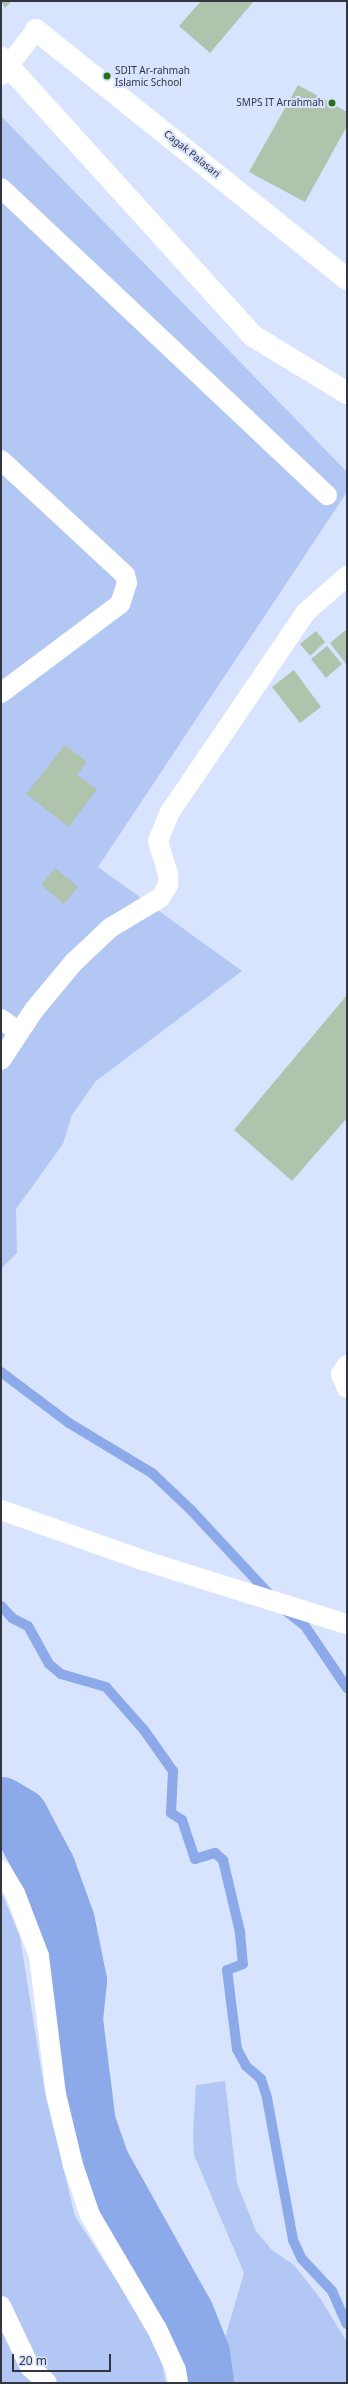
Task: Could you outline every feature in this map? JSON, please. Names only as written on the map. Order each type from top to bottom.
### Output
[{"type":"main road","name":"Cagak Palasari","points":[[36,30],[347,278]]},
{"type":"main road","points":[[4,67],[253,336],[347,393]]},
{"type":"lane","points":[[4,67],[36,30]]},
{"type":"lane","points":[[1,188],[327,494]]},
{"type":"lane","points":[[1,460],[125,575],[127,583],[120,604],[1,693]]},
{"type":"lane","points":[[1,1060],[19,1032],[73,963],[110,928],[160,898],[168,885],[168,874],[158,841],[170,812],[306,612],[347,576]]},
{"type":"lane","points":[[1,1019],[19,1032]]},
{"type":"lane","points":[[347,1365],[341,1374],[347,1388]]},
{"type":"lane","points":[[1,1510],[139,1558],[347,1624]]},
{"type":"lane","points":[[1,1870],[15,1893],[39,1956],[56,2094],[73,2165],[90,2215],[157,2329],[176,2370],[178,2383]]},
{"type":"lane","points":[[1,2306],[30,2367],[47,2383]]},
{"type":"shaded area","points":[[1,116],[347,472],[347,492],[98,867],[242,971],[96,1081],[72,1115],[63,1144],[16,1209],[17,1253],[1,1269]]},
{"type":"shaded area","points":[[1,1891],[20,1937],[45,2093],[75,2216],[147,2328],[160,2354],[166,2383],[1,2383]]},
{"type":"shaded area","points":[[225,2081],[237,2183],[256,2231],[272,2250],[294,2265],[320,2298],[347,2342],[347,2383],[224,2383],[224,2341],[244,2273],[194,2155],[193,2133],[196,2085]]},
{"type":"building","points":[[1,1],[12,1],[5,8]]},
{"type":"building","points":[[201,1],[254,1],[210,53],[179,26]]},
{"type":"building","points":[[298,85],[347,112],[347,126],[305,202],[249,172]]},
{"type":"building","points":[[347,629],[347,663],[346,664],[330,643]]},
{"type":"building","points":[[316,631],[325,642],[310,656],[300,644]]},
{"type":"building","points":[[327,646],[342,664],[326,678],[311,659]]},
{"type":"building","points":[[294,670],[321,707],[300,723],[272,687]]},
{"type":"building","points":[[65,745],[87,762],[77,775],[97,789],[69,827],[26,794]]},
{"type":"building","points":[[55,868],[78,887],[64,904],[41,885]]},
{"type":"building","points":[[347,995],[347,1118],[292,1181],[234,1130]]},
{"type":"waterway","points":[[1,1372],[69,1423],[152,1473],[191,1510],[270,1595]]},
{"type":"waterway","points":[[1,1606],[12,1618],[28,1626],[49,1664],[61,1674],[106,1687],[144,1730],[173,1771],[171,1813],[182,1820],[195,1859],[215,1853],[223,1860],[240,1932],[243,1964],[227,1970],[237,2049],[246,2066],[261,2079],[267,2098],[293,2240],[302,2259],[332,2291],[347,2324]]},
{"type":"waterway","points":[[286,1611],[305,1626],[347,1688]]},
{"type":"waterway","points":[[1,1807],[19,1818],[46,1869],[65,1922],[77,1981],[73,2020],[86,2124],[100,2164],[184,2314],[200,2354],[204,2383]]},
{"type":"place","name":"SDIT Ar-rahmah Islamic School","points":[[107,76]]},
{"type":"place","name":"SMPS IT Arrahmah","points":[[332,103]]}]
